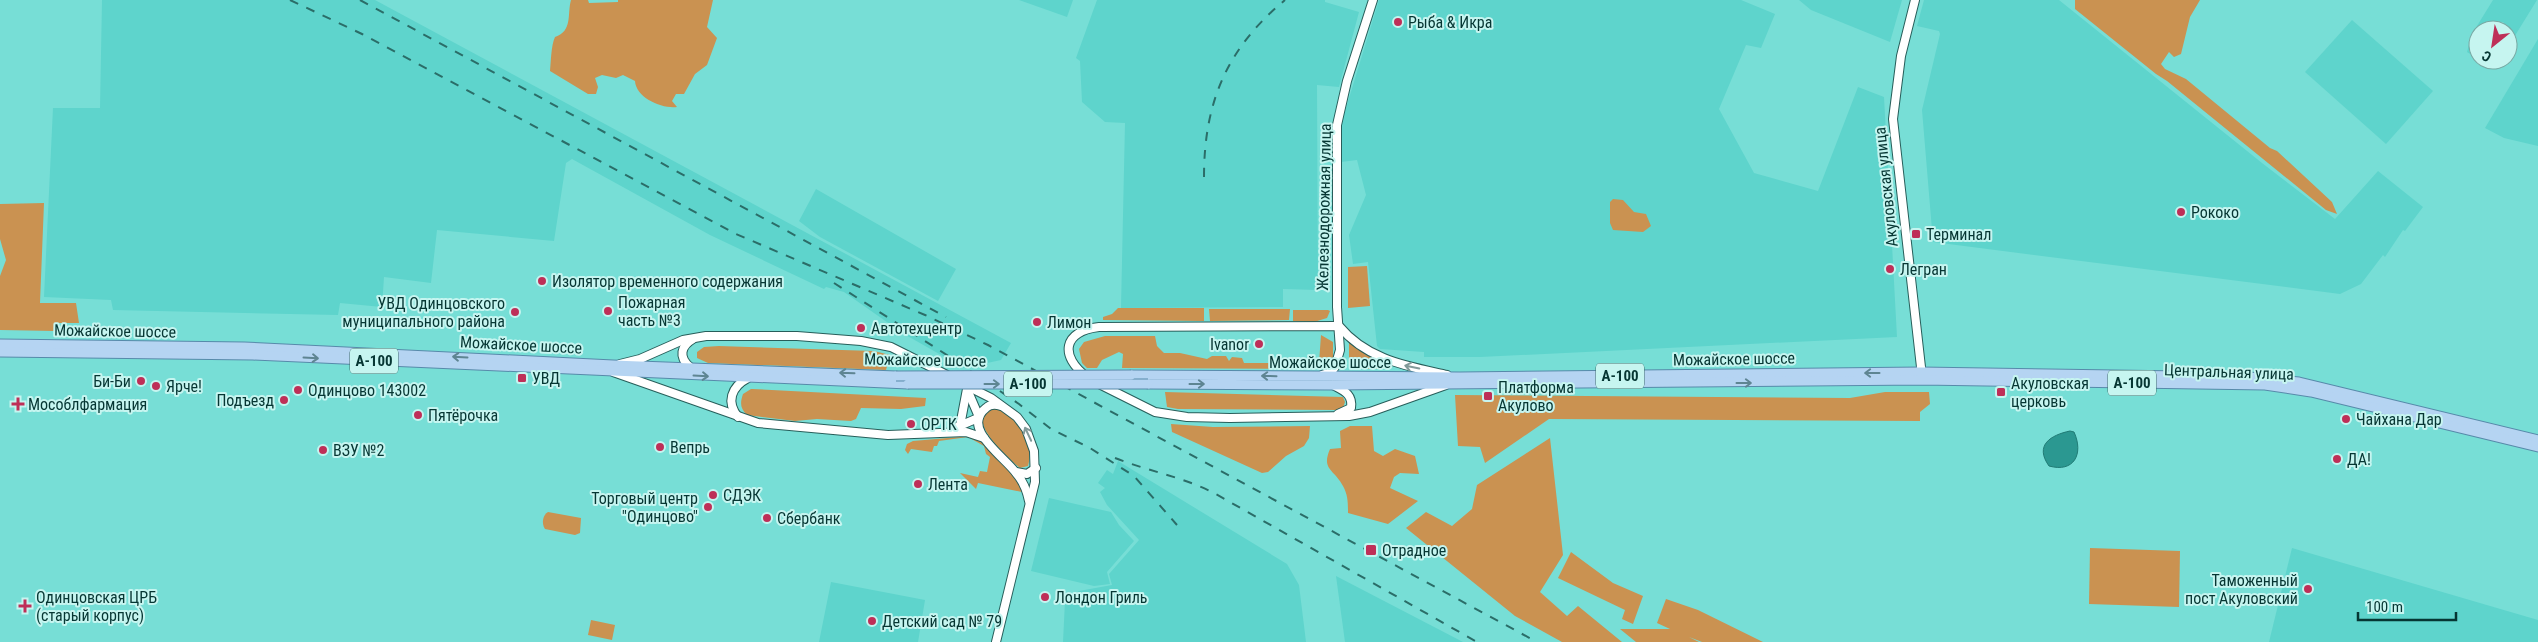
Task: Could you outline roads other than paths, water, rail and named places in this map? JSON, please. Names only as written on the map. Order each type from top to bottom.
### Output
[{"type":"main road","name":"Можайское шоссе","points":[[0,344],[253,348],[748,378],[908,384],[1450,384],[1970,374]]},
{"type":"main road","name":"Можайское шоссе","points":[[0,352],[253,355],[612,369],[690,367],[896,376],[1922,376],[1942,381]]},
{"type":"main road","name":"Центральная улица","points":[[1970,374],[2273,379],[2299,382],[2538,440]]},
{"type":"main road","name":"Центральная улица","points":[[1942,381],[2285,387],[2538,447]]},
{"type":"street","name":"Железнодорожная улица","points":[[1318,377],[1331,372],[1339,359],[1337,124],[1349,72],[1373,0]]},
{"type":"street","name":"Акуловская улица","points":[[1915,0],[1901,56],[1893,119],[1922,376]]},
{"type":"street","points":[[1450,384],[1370,412],[1331,416],[1221,418],[1155,412],[1132,402],[1079,371],[1070,358],[1069,346],[1080,331],[1099,327],[1338,326],[1368,352],[1393,362],[1460,377]]},
{"type":"street","points":[[612,369],[683,340],[721,335],[752,335],[881,344],[901,351],[1005,407],[1026,429],[1034,451],[1036,468],[1035,482],[996,642]]},
{"type":"street","points":[[690,367],[684,361],[682,352],[684,346],[695,338]]},
{"type":"street","points":[[612,369],[740,418],[782,426],[913,436],[966,432],[984,438]]},
{"type":"street","points":[[740,418],[732,408],[731,398],[740,382],[748,378]]},
{"type":"street","points":[[1331,416],[1346,412],[1351,408],[1352,400],[1347,392],[1333,385]]},
{"type":"street","points":[[966,387],[978,418],[978,426],[984,438],[1016,472],[1029,502]]},
{"type":"street","points":[[960,426],[966,387]]},
{"type":"street","points":[[947,432],[978,418],[989,406],[997,404],[1005,407]]},
{"type":"street","points":[[1016,472],[1026,474],[1036,468]]},
{"type":"railway","points":[[290,0],[362,34],[736,234],[925,315],[988,345],[1537,642]]},
{"type":"railway","points":[[360,0],[946,317]]},
{"type":"railway","points":[[1204,177],[1208,124],[1223,78],[1234,57],[1248,37],[1285,0]]},
{"type":"railway","points":[[834,283],[950,357],[1019,404],[1051,429],[1090,448],[1134,476],[1177,525]]},
{"type":"railway","points":[[1115,458],[1202,487],[1214,493],[1477,642]]},
{"type":"place","name":"Рыба & Икра","points":[[1398,22]]},
{"type":"place","name":"Рококо","points":[[2181,212]]},
{"type":"place","name":"Терминал","points":[[1916,234]]},
{"type":"place","name":"Легран","points":[[1890,269]]},
{"type":"place","name":"Изолятор временного содержания","points":[[542,281]]},
{"type":"place","name":"Пожарная часть №3","points":[[608,311]]},
{"type":"place","name":"УВД Одинцовского муниципального района","points":[[515,312]]},
{"type":"place","name":"Лимон","points":[[1037,322]]},
{"type":"place","name":"Автотехцентр","points":[[861,328]]},
{"type":"place","name":"Ivanor","points":[[1259,344]]},
{"type":"place","name":"УВД","points":[[522,378]]},
{"type":"place","name":"Би-Би","points":[[141,381]]},
{"type":"place","name":"Ярче!","points":[[156,386]]},
{"type":"place","name":"Одинцово 143002","points":[[298,390]]},
{"type":"place","name":"Акуловская церковь","points":[[2001,392]]},
{"type":"place","name":"Платформа Акулово","points":[[1488,396]]},
{"type":"place","name":"Подъезд","points":[[284,400]]},
{"type":"place","name":"Мособлфармация","points":[[18,404]]},
{"type":"place","name":"Пятёрочка","points":[[418,415]]},
{"type":"place","name":"Чайхана Дар","points":[[2346,419]]},
{"type":"place","name":"ОРТК","points":[[911,424]]},
{"type":"place","name":"Вепрь","points":[[660,447]]},
{"type":"place","name":"ВЗУ №2","points":[[323,450]]},
{"type":"place","name":"ДА!","points":[[2337,459]]},
{"type":"place","name":"Лента","points":[[918,484]]},
{"type":"place","name":"СДЭК","points":[[713,495]]},
{"type":"place","name":"Торговый центр \"Одинцово\"","points":[[708,507]]},
{"type":"place","name":"Сбербанк","points":[[767,518]]},
{"type":"place","name":"Отрадное","points":[[1371,550]]},
{"type":"place","name":"Таможенный пост Акуловский","points":[[2308,589]]},
{"type":"place","name":"Лондон Гриль","points":[[1045,597]]},
{"type":"place","name":"Одинцовская ЦРБ (старый корпус)","points":[[25,606]]},
{"type":"place","name":"Детский сад № 79","points":[[872,621]]}]
